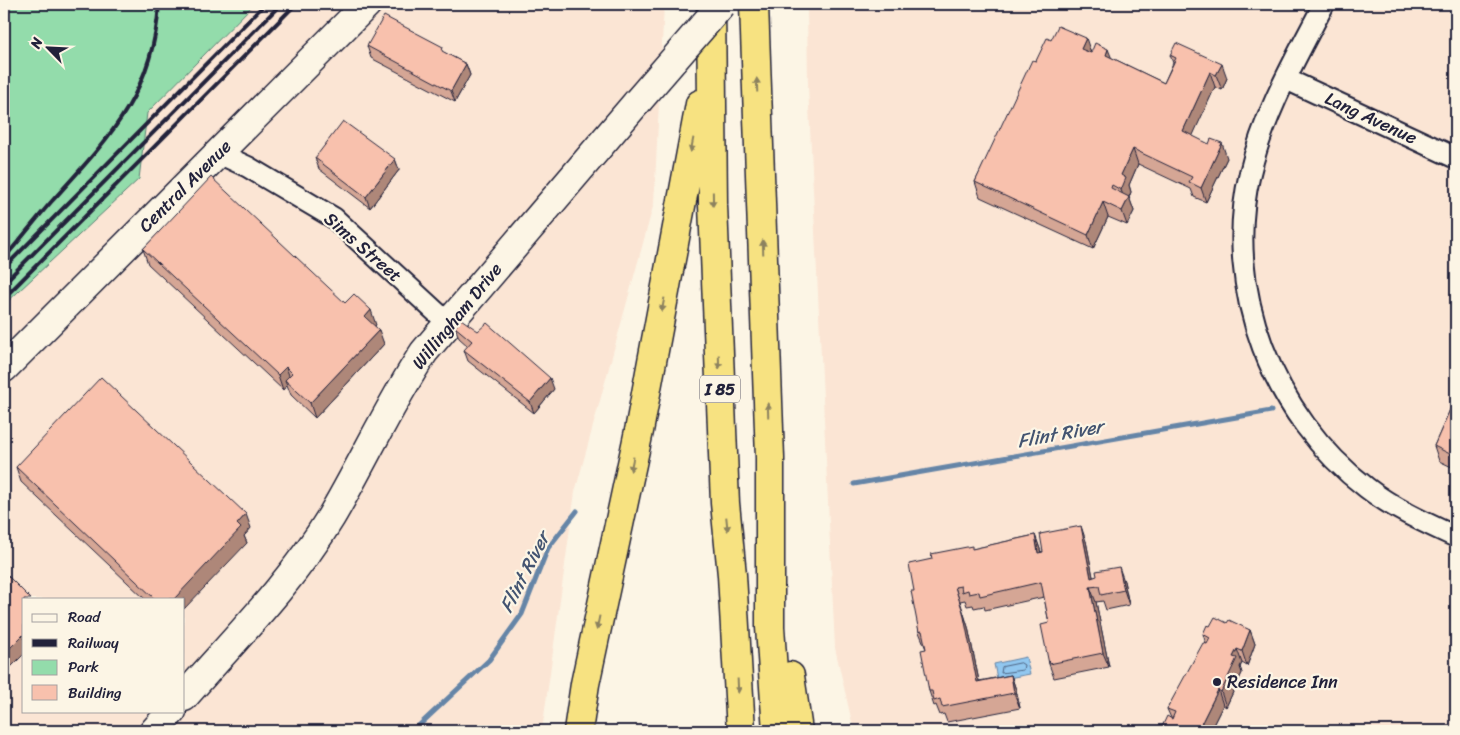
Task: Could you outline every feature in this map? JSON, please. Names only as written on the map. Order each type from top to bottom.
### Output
[{"type":"highway","name":"I 85","points":[[711,4],[713,204],[725,503],[732,575],[741,731]]},
{"type":"highway","points":[[754,4],[770,458],[770,627],[777,731]]},
{"type":"highway","points":[[578,731],[585,684],[641,421],[711,46]]},
{"type":"highway","points":[[770,458],[792,702],[798,731]]},
{"type":"street","name":"Central Avenue","points":[[4,368],[367,4]]},
{"type":"street","name":"Willingham Drive","points":[[185,696],[288,578],[330,519],[398,393],[424,352],[722,4]]},
{"type":"street","points":[[1324,4],[1263,127],[1250,174],[1243,222],[1244,271],[1253,319],[1265,353],[1293,408],[1326,451],[1366,488],[1412,517],[1456,537]]},
{"type":"street","name":"Lang Avenue","points":[[1286,79],[1456,158]]},
{"type":"street","name":"Sims Street","points":[[218,153],[248,167],[334,218],[448,323]]},
{"type":"street","points":[[154,731],[171,712]]},
{"type":"shaded area","points":[[254,4],[664,4],[654,203],[575,492],[542,731],[4,731],[4,305],[139,179],[147,113]]},
{"type":"shaded area","points":[[807,4],[1456,4],[1456,731],[854,731],[835,648],[808,86]]},
{"type":"green space","points":[[4,4],[254,4],[147,113],[139,179],[4,305]]},
{"type":"water","points":[[1026,657],[1030,674],[1003,679],[998,683],[994,664]]},
{"type":"building","points":[[384,16],[443,47],[442,51],[466,64],[451,91],[367,46]]},
{"type":"building","points":[[1058,26],[1086,38],[1081,49],[1091,53],[1095,43],[1108,49],[1106,55],[1164,83],[1176,58],[1170,55],[1176,43],[1222,64],[1216,75],[1210,72],[1183,131],[1209,144],[1211,139],[1222,143],[1201,188],[1189,182],[1192,177],[1133,149],[1121,175],[1126,178],[1121,190],[1112,185],[1111,188],[1129,197],[1122,211],[1103,202],[1088,235],[975,182],[1032,60],[1036,61],[1047,38],[1051,40]]},
{"type":"building","points":[[343,121],[395,159],[366,197],[315,158]]},
{"type":"building","points":[[211,177],[345,303],[354,294],[371,310],[365,317],[379,330],[310,403],[285,380],[292,373],[286,367],[278,375],[143,249]]},
{"type":"building","points":[[461,319],[478,331],[487,323],[550,378],[530,402],[464,350],[472,341],[455,327]]},
{"type":"building","points":[[101,377],[246,514],[237,524],[241,528],[175,598],[154,598],[16,467]]},
{"type":"building","points":[[1456,396],[1456,457],[1434,446]]},
{"type":"building","points":[[1081,526],[1091,578],[1097,576],[1096,571],[1119,567],[1124,590],[1101,595],[1099,586],[1090,587],[1103,653],[1049,664],[1041,625],[1049,623],[1041,582],[980,596],[979,592],[969,594],[968,590],[962,592],[961,586],[955,587],[963,612],[977,682],[1011,675],[1014,693],[942,707],[940,699],[934,701],[932,691],[929,691],[921,650],[926,649],[922,631],[919,632],[911,591],[914,591],[909,564],[932,559],[931,554],[972,546],[972,549],[1035,535],[1038,553],[1043,552],[1040,534]]},
{"type":"building","points":[[4,572],[30,598],[22,598],[22,636],[4,654]]},
{"type":"building","name":"Residence Inn","points":[[1215,617],[1227,623],[1229,620],[1250,630],[1242,651],[1237,649],[1233,657],[1237,658],[1221,692],[1218,690],[1198,730],[1201,731],[1160,731],[1167,716],[1172,719],[1175,712],[1167,709],[1203,643],[1207,644],[1210,638],[1203,634],[1207,625],[1210,626]]},
{"type":"waterway","name":"Flint River","points":[[854,484],[1271,411]]},
{"type":"waterway","name":"Flint River","points":[[413,731],[489,660],[522,614],[548,548],[577,511]]},
{"type":"railway","points":[[5,257],[92,156],[125,113],[138,89],[148,64],[155,36],[159,4]]},
{"type":"railway","points":[[4,268],[265,4]]},
{"type":"railway","points":[[4,283],[281,4]]},
{"type":"railway","points":[[4,298],[296,4]]},
{"type":"place","name":"Residence Inn","points":[[1217,682]]}]
